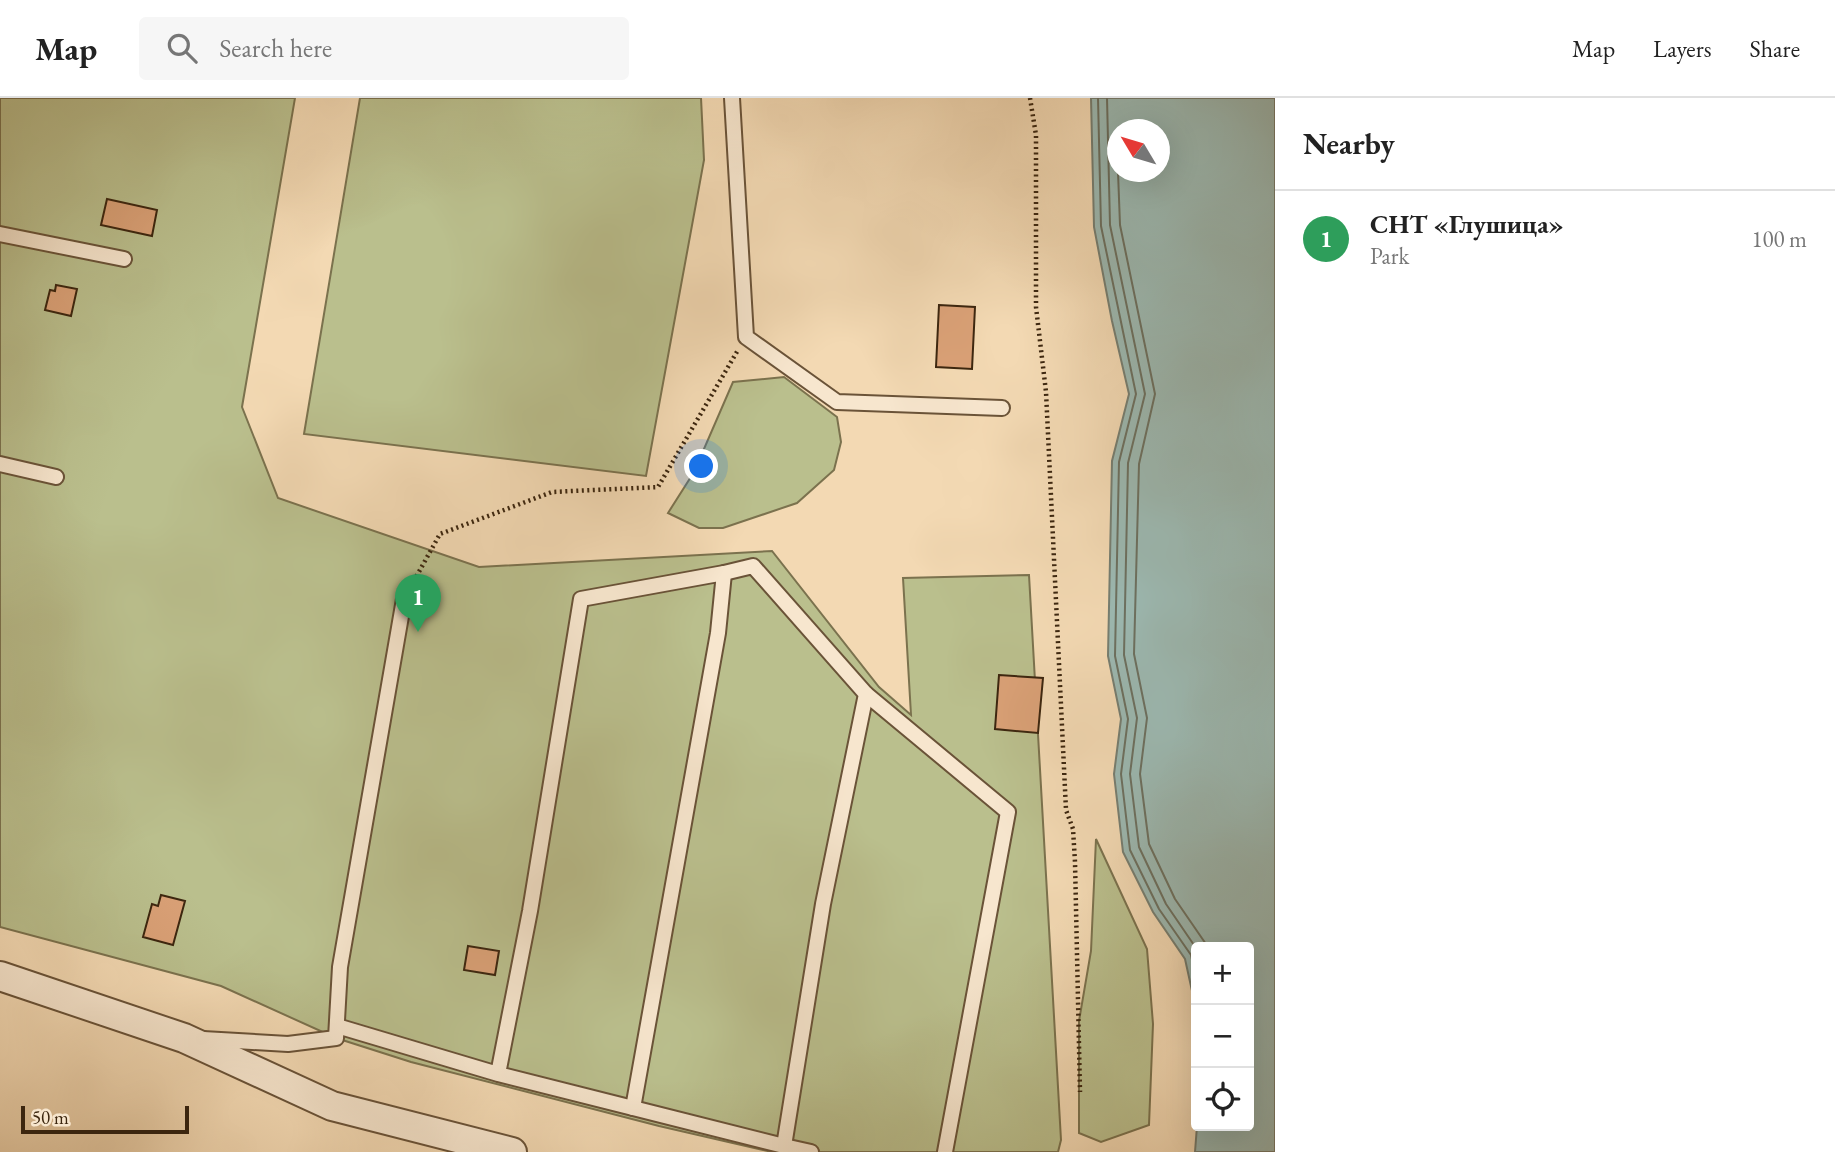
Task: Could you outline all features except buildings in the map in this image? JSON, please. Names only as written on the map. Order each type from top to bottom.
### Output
[{"type":"street","points":[[0,976],[184,1038],[332,1106],[512,1152]]},
{"type":"lane","points":[[732,98],[746,337],[836,402],[1002,408]]},
{"type":"lane","points":[[0,234],[124,259]]},
{"type":"lane","points":[[0,464],[56,477]]},
{"type":"lane","points":[[498,1074],[530,911],[581,599],[752,566],[866,694],[1008,812],[945,1152]]},
{"type":"lane","points":[[633,1108],[718,633],[724,573]]},
{"type":"lane","points":[[184,1038],[288,1044],[336,1038],[340,967],[404,598]]},
{"type":"lane","points":[[784,1146],[822,904],[866,694]]},
{"type":"lane","points":[[337,1026],[498,1074],[811,1152]]},
{"type":"path","points":[[1030,98],[1036,135],[1036,307],[1046,392],[1066,810],[1073,829],[1075,862],[1080,1092]]},
{"type":"path","points":[[404,598],[440,534],[552,492],[658,487],[746,337]]},
{"type":"green space","points":[[0,98],[295,98],[242,407],[278,498],[479,567],[772,551],[879,687],[911,715],[903,578],[1029,575],[1061,1140],[1058,1152],[772,1152],[659,1126],[411,1062],[336,1038],[221,986],[0,927]]},
{"type":"green space","points":[[360,98],[701,98],[704,160],[646,476],[304,434]]},
{"type":"green space","points":[[784,377],[837,417],[841,442],[834,470],[797,503],[723,528],[699,528],[668,513],[694,472],[733,382]]},
{"type":"green space","points":[[1096,839],[1147,949],[1153,1024],[1149,1125],[1101,1142],[1079,1133],[1079,1021],[1091,951]]},
{"type":"water","points":[[1091,98],[1275,98],[1275,1152],[1195,1152],[1197,1131],[1254,1131],[1254,942],[1191,942],[1191,986],[1185,959],[1153,912],[1123,852],[1114,774],[1121,719],[1108,656],[1112,461],[1129,394],[1094,227]]},
{"type":"place","name":"СНТ «Глушица»","points":[[418,632]]}]
